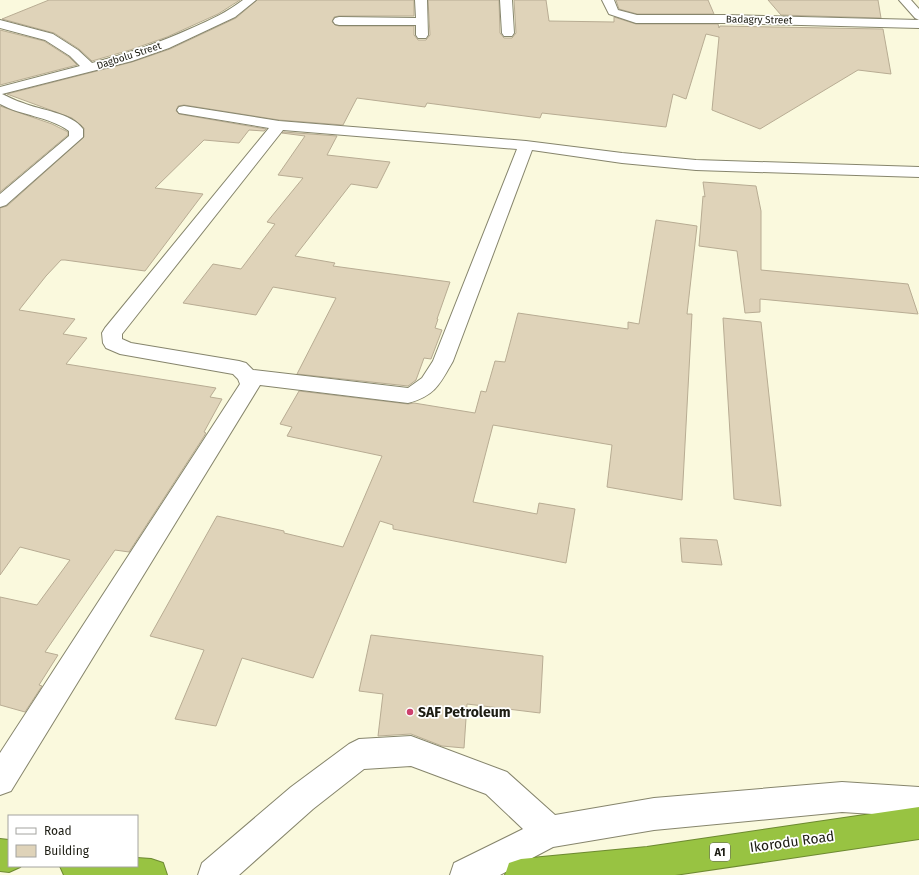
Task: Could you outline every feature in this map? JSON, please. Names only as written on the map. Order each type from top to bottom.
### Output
[{"type":"highway","name":"Ikorodu Road","points":[[521,875],[648,863],[919,822]]},
{"type":"highway","points":[[83,867],[151,875]]},
{"type":"street","name":"Dagbolu Street","points":[[0,91],[127,58],[200,30],[231,15],[250,0]]},
{"type":"street","points":[[421,0],[422,35]]},
{"type":"street","points":[[506,0],[508,33]]},
{"type":"street","name":"Badagry Street","points":[[608,0],[613,12],[636,19],[726,19],[919,24]]},
{"type":"street","points":[[905,0],[919,16]]},
{"type":"street","points":[[720,6],[726,19]]},
{"type":"street","points":[[339,21],[422,22]]},
{"type":"street","points":[[0,24],[49,37],[74,53],[89,68]]},
{"type":"street","points":[[0,98],[12,106],[67,122],[76,129],[76,137],[0,202]]},
{"type":"street","points":[[184,110],[279,126],[526,145],[622,158],[696,165],[919,172]]},
{"type":"street","points":[[0,780],[250,384],[247,376],[239,368],[127,349],[113,343],[112,333],[279,126]]},
{"type":"street","points":[[247,376],[408,396],[420,392],[430,385],[443,361],[526,145]]},
{"type":"street","points":[[214,875],[302,798],[359,754],[411,751],[496,783],[550,832]]},
{"type":"street","points":[[466,875],[550,832],[654,814],[842,797],[919,802]]},
{"type":"building","points":[[49,0],[240,0],[218,14],[167,37],[92,61],[79,49],[54,33],[2,19]]},
{"type":"building","points":[[257,0],[414,0],[414,16],[339,16],[334,17],[332,22],[339,26],[414,26],[414,35],[418,40],[426,40],[430,35],[428,0],[499,0],[500,33],[504,38],[512,38],[516,33],[514,0],[546,0],[549,21],[614,22],[614,17],[636,24],[718,24],[719,28],[720,26],[883,29],[891,74],[858,70],[760,129],[712,110],[719,37],[706,34],[686,99],[673,94],[666,127],[542,113],[540,118],[427,103],[425,107],[357,98],[343,125],[279,120],[184,105],[178,106],[176,111],[179,114],[266,129],[264,131],[249,130],[239,143],[204,140],[155,188],[203,194],[145,271],[61,260],[19,310],[75,319],[63,334],[87,338],[66,364],[216,388],[210,397],[222,399],[204,432],[206,433],[203,438],[129,552],[115,550],[45,652],[58,655],[39,685],[42,686],[25,712],[0,705],[0,597],[37,605],[70,560],[20,547],[0,575],[0,208],[7,206],[84,137],[84,128],[72,118],[7,94],[132,62],[170,49],[236,18]]},
{"type":"building","points":[[616,0],[708,0],[714,14],[637,14],[619,9]]},
{"type":"building","points":[[768,0],[878,0],[881,18],[781,15]]},
{"type":"building","points":[[0,30],[44,41],[69,57],[77,65],[0,85]]},
{"type":"building","points":[[0,106],[52,124],[68,132],[68,135],[0,192]]},
{"type":"building","points":[[282,133],[337,136],[327,155],[390,162],[377,188],[351,184],[295,256],[335,263],[333,266],[450,282],[437,319],[435,328],[442,330],[431,359],[424,358],[416,380],[408,386],[297,374],[336,298],[273,287],[256,315],[183,303],[213,264],[241,269],[275,224],[267,222],[303,178],[278,175],[305,136]]},
{"type":"building","points":[[703,182],[756,186],[761,211],[761,270],[908,284],[918,314],[760,299],[760,312],[745,313],[737,251],[699,246],[703,196],[705,197]]},
{"type":"building","points":[[656,220],[697,226],[687,314],[692,314],[682,500],[607,487],[612,445],[493,425],[473,502],[537,514],[539,503],[575,509],[566,563],[393,529],[393,525],[380,521],[313,678],[242,658],[216,726],[175,719],[204,650],[150,636],[217,516],[284,531],[284,533],[343,547],[382,456],[287,436],[292,427],[280,424],[299,391],[408,404],[414,403],[475,413],[481,391],[486,392],[495,361],[505,362],[518,313],[628,329],[628,322],[639,324]]},
{"type":"building","points":[[723,318],[761,322],[781,506],[734,499]]},
{"type":"building","points":[[680,538],[717,540],[722,565],[682,562]]},
{"type":"building","points":[[371,635],[543,656],[540,713],[467,704],[464,748],[442,746],[411,734],[378,736],[383,694],[359,691]]},
{"type":"place","name":"SAF Petroleum","points":[[410,712]]}]
